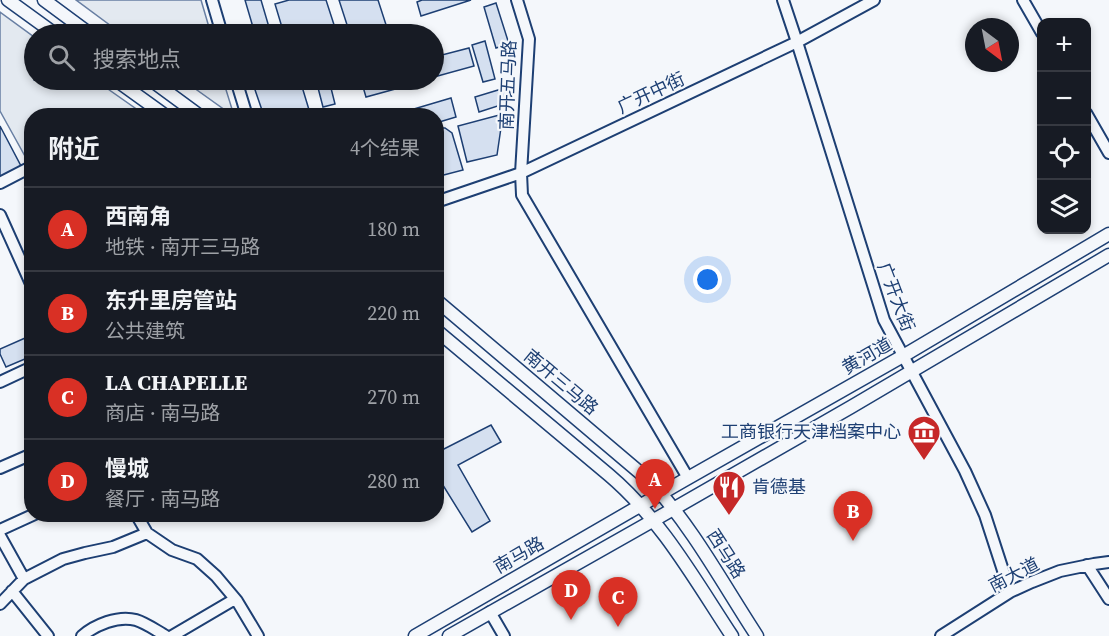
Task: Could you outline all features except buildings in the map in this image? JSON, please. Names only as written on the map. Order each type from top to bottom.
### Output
[{"type":"main road","points":[[8,0],[40,24]]},
{"type":"main road","points":[[44,0],[76,24]]},
{"type":"main road","points":[[128,90],[147,108]]},
{"type":"main road","points":[[165,90],[189,108]]},
{"type":"main road","name":"黄河道","points":[[641,506],[903,357],[1109,234]]},
{"type":"main road","name":"黄河道","points":[[673,509],[1109,255]]},
{"type":"main road","name":"南开三马路","points":[[444,307],[651,482],[661,494]]},
{"type":"main road","points":[[444,337],[609,475],[641,506],[654,520],[732,636]]},
{"type":"main road","name":"西马路","points":[[661,494],[688,529],[757,636]]},
{"type":"main road","name":"南马路","points":[[415,636],[641,506]]},
{"type":"main road","name":"南马路","points":[[449,636],[673,509]]},
{"type":"street","points":[[212,0],[219,24]]},
{"type":"street","name":"南开五马路","points":[[517,0],[529,39],[520,173],[522,195],[688,478]]},
{"type":"street","name":"广开大街","points":[[783,0],[884,320],[976,495],[985,515],[1010,592]]},
{"type":"street","name":"广开中街","points":[[444,199],[520,173],[797,42],[874,0]]},
{"type":"street","points":[[1023,0],[1037,26]]},
{"type":"street","points":[[239,90],[245,108]]},
{"type":"street","points":[[1091,122],[1109,153]]},
{"type":"street","points":[[0,183],[24,171]]},
{"type":"street","points":[[0,215],[24,268]]},
{"type":"street","points":[[0,381],[24,370]]},
{"type":"street","points":[[0,468],[24,458]]},
{"type":"street","points":[[0,530],[24,519]]},
{"type":"street","points":[[141,522],[147,533],[172,550],[197,559],[216,576],[235,599],[258,636]]},
{"type":"street","points":[[0,604],[24,579],[63,559],[113,547],[147,533]]},
{"type":"street","points":[[0,536],[24,579]]},
{"type":"street","name":"南大道","points":[[941,636],[1010,592],[1032,582],[1060,571],[1109,562]]},
{"type":"street","points":[[1087,565],[1109,599]]},
{"type":"street","points":[[12,591],[48,636]]},
{"type":"street","points":[[172,636],[235,599]]},
{"type":"street","points":[[490,612],[504,636]]},
{"type":"street","points":[[81,636],[89,630],[116,619],[136,620],[166,636]]},
{"type":"shaded area","points":[[76,0],[201,0],[208,24],[108,24]]},
{"type":"shaded area","points":[[0,12],[24,30],[24,90],[109,90],[135,108],[24,108],[24,154],[0,111]]},
{"type":"shaded area","points":[[197,90],[226,90],[232,108],[222,108]]},
{"type":"place","name":"工商银行天津档案中心","points":[[924,461]]},
{"type":"place","name":"西南角","points":[[655,509]]},
{"type":"place","name":"肯德基","points":[[729,516]]},
{"type":"place","name":"东升里房管站","points":[[853,541]]},
{"type":"place","name":"慢城","points":[[571,620]]},
{"type":"place","name":"LA CHAPELLE","points":[[618,627]]}]
